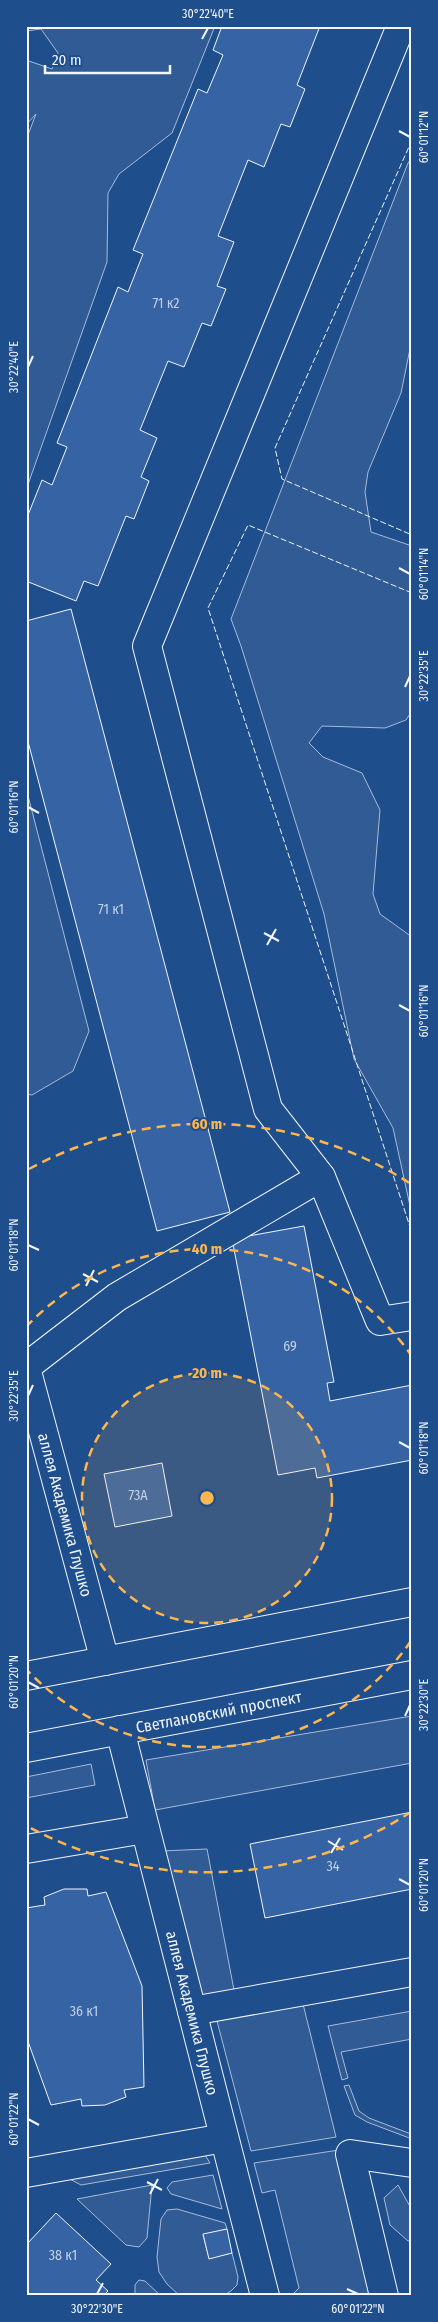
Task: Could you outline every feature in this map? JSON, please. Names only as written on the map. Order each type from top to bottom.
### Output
[{"type":"street","points":[[401,26],[147,646],[268,1109],[321,1177],[380,1321],[412,1316]]},
{"type":"street","points":[[26,1368],[117,1297],[321,1177]]},
{"type":"street","name":"аллея Академика Глушко","points":[[26,1368],[105,1661]]},
{"type":"street","points":[[26,1676],[412,1602]]},
{"type":"street","name":"Светлановский проспект","points":[[26,1748],[412,1675]]},
{"type":"street","name":"аллея Академика Глушко","points":[[120,1730],[264,2296]]},
{"type":"street","points":[[26,1849],[145,1829]]},
{"type":"street","points":[[192,2011],[412,1972]]},
{"type":"street","points":[[26,2173],[224,2138]]},
{"type":"street","points":[[384,2296],[350,2154],[412,2163]]},
{"type":"shaded area","points":[[26,26],[215,26],[172,133],[119,174],[108,193],[107,262],[26,490],[26,140],[36,114],[26,125],[26,60],[52,69],[58,53],[41,29],[26,31]]},
{"type":"shaded area","points":[[412,158],[412,339],[401,393],[368,472],[365,492],[371,532],[412,546],[412,711],[406,720],[385,728],[322,726],[309,743],[323,757],[362,773],[380,810],[373,894],[380,914],[412,937],[412,1215],[393,1128],[354,1059],[324,914],[231,619],[408,163]]},
{"type":"shaded area","points":[[26,788],[89,1031],[73,1071],[32,1095],[26,1094]]},
{"type":"shaded area","points":[[412,1716],[412,1763],[155,1810],[146,1760]]},
{"type":"shaded area","points":[[91,1764],[95,1785],[26,1798],[26,1777]]},
{"type":"shaded area","points":[[207,1849],[234,1990],[200,1996],[162,1851]]},
{"type":"shaded area","points":[[303,2004],[336,2137],[251,2151],[217,2021]]},
{"type":"shaded area","points":[[412,2011],[412,2039],[341,2052],[348,2078],[342,2080],[328,2026]]},
{"type":"shaded area","points":[[349,2085],[359,2111],[369,2118],[411,2134],[412,2139],[367,2122],[355,2115],[344,2086]]},
{"type":"shaded area","points":[[339,2150],[375,2296],[291,2296],[299,2288],[275,2190],[262,2193],[254,2163]]},
{"type":"shaded area","points":[[205,2155],[210,2163],[81,2185],[66,2177]]},
{"type":"shaded area","points":[[213,2175],[222,2209],[171,2194],[167,2188],[172,2182]]},
{"type":"shaded area","points":[[152,2185],[147,2238],[139,2247],[126,2245],[77,2199]]},
{"type":"shaded area","points":[[398,2185],[412,2210],[412,2240],[408,2241],[390,2225],[384,2198]]},
{"type":"shaded area","points":[[177,2209],[225,2223],[227,2229],[203,2235],[209,2258],[232,2253],[238,2277],[237,2285],[231,2291],[222,2296],[180,2296],[167,2284],[159,2272],[157,2257],[161,2219],[167,2210]]},
{"type":"shaded area","points":[[139,2280],[145,2281],[161,2296],[135,2296],[135,2285]]},
{"type":"building","points":[[222,26],[320,26],[297,85],[305,89],[290,127],[281,124],[264,167],[248,160],[218,236],[234,242],[217,286],[226,289],[211,326],[202,323],[184,367],[168,361],[140,430],[157,438],[141,477],[149,481],[134,519],[126,516],[98,586],[84,581],[76,601],[26,581],[26,520],[42,480],[52,485],[67,447],[57,443],[118,287],[128,292],[143,254],[133,250],[198,89],[207,93],[223,55],[213,50]]},
{"type":"building","points":[[71,609],[230,1212],[157,1231],[26,734],[26,621]]},
{"type":"building","points":[[304,1226],[334,1382],[327,1383],[330,1401],[412,1385],[412,1460],[317,1478],[315,1468],[278,1475],[232,1239]]},
{"type":"building","points":[[162,1463],[172,1516],[115,1527],[104,1474]]},
{"type":"building","points":[[412,1812],[412,1889],[265,1918],[250,1844]]},
{"type":"building","points":[[64,1889],[87,1889],[88,1896],[106,1892],[142,1986],[144,2087],[124,2090],[126,2097],[105,2105],[82,2106],[81,2099],[51,2105],[26,2036],[26,1908],[45,1905],[44,1897]]},
{"type":"building","points":[[56,2213],[111,2264],[96,2280],[108,2291],[103,2296],[26,2296],[26,2245]]},
{"type":"building","points":[[227,2229],[232,2253],[209,2259],[203,2234]]},
{"type":"fence","points":[[412,140],[275,448],[282,479],[412,535]]},
{"type":"fence","points":[[412,593],[248,525],[208,608],[412,1233]]}]
